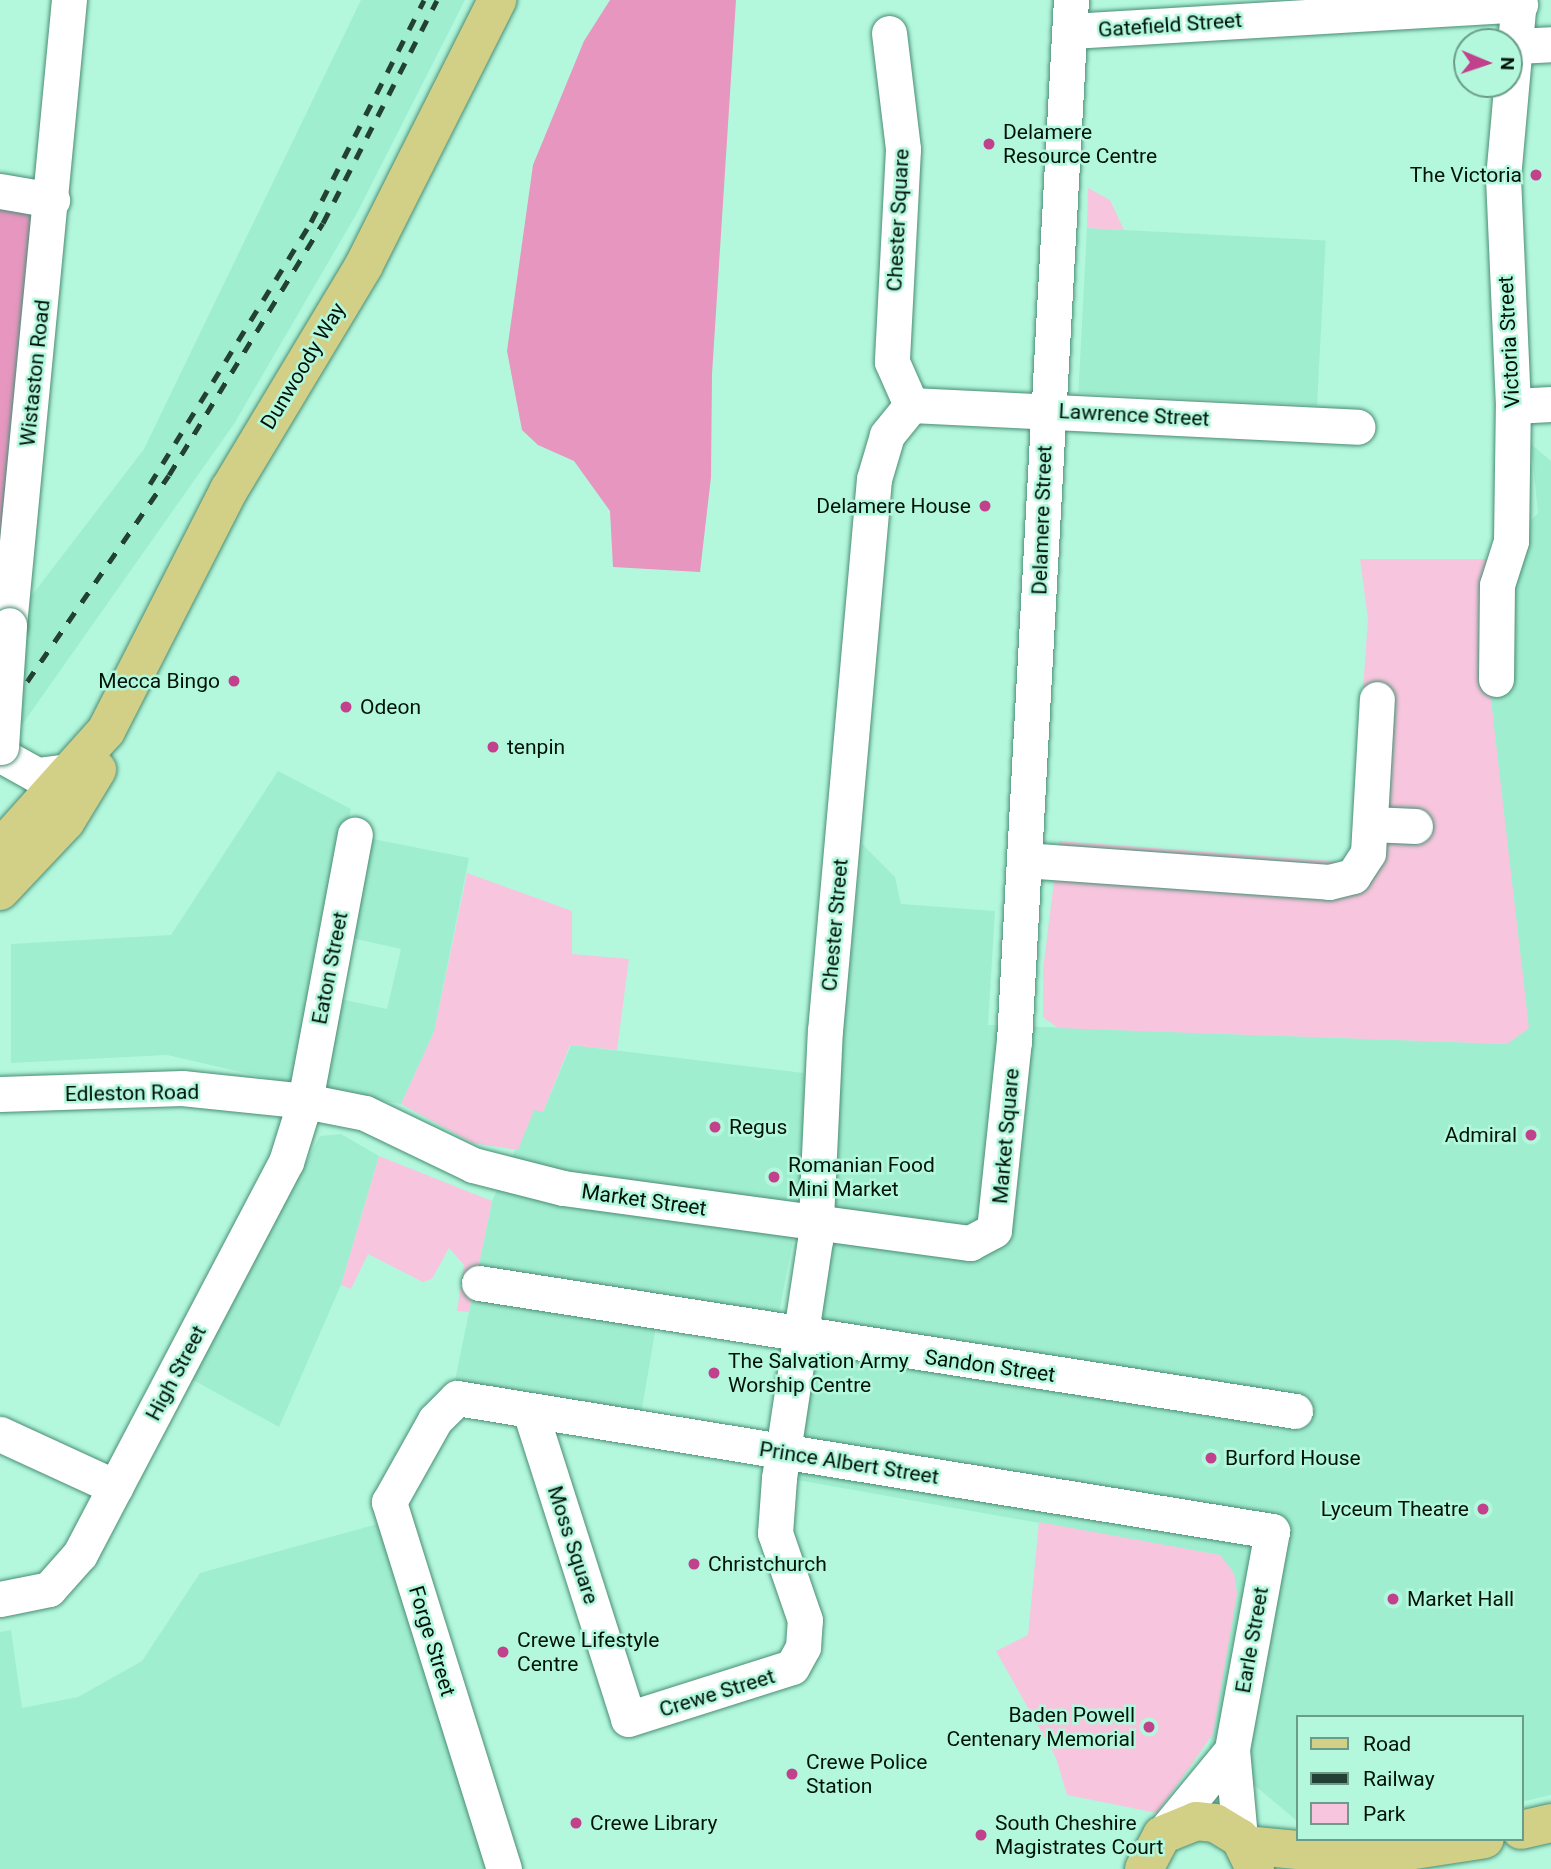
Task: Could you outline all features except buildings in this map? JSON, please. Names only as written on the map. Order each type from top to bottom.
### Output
[{"type":"main road","name":"Dunwoody Way","points":[[0,891],[90,785],[106,731],[229,490],[364,265],[497,0]]},
{"type":"main road","name":"Dunwoody Way","points":[[0,849],[106,731]]},
{"type":"main road","points":[[1146,1857],[1196,1821],[1215,1823],[1247,1850],[1353,1863],[1474,1841]]},
{"type":"main road","points":[[1523,1830],[1551,1823]]},
{"type":"street","name":"Wistaston Road","points":[[1,754],[9,625],[52,200],[69,0]]},
{"type":"street","name":"Gatefield Street","points":[[1071,16],[1521,1]]},
{"type":"street","name":"Victoria Street","points":[[1518,28],[1521,1]]},
{"type":"street","name":"Delamere Street","points":[[1014,1041],[1046,410],[1071,16]]},
{"type":"street","name":"Chester Square","points":[[889,33],[903,149],[892,362],[911,405]]},
{"type":"street","points":[[1523,46],[1551,44]]},
{"type":"street","name":"Victoria Street","points":[[1496,679],[1497,585],[1511,541],[1513,406],[1503,201],[1512,98]]},
{"type":"street","points":[[0,191],[52,200]]},
{"type":"street","points":[[1513,406],[1551,404]]},
{"type":"street","name":"Lawrence Street","points":[[911,405],[1357,427]]},
{"type":"street","name":"Chester Street","points":[[786,1453],[814,1223],[874,479],[887,435],[911,405]]},
{"type":"street","points":[[1024,860],[1329,881],[1353,876],[1368,853],[1377,699]]},
{"type":"street","points":[[1,754],[37,775],[72,771]]},
{"type":"street","points":[[1371,824],[1415,826]]},
{"type":"street","name":"Eaton Street","points":[[305,1101],[355,835]]},
{"type":"street","name":"Market Square","points":[[994,1230],[1002,1199],[1014,1041]]},
{"type":"street","name":"Edleston Road","points":[[0,1094],[182,1088],[305,1101]]},
{"type":"street","name":"Market Street","points":[[305,1101],[393,1123],[502,1174],[563,1188],[970,1243],[994,1230]]},
{"type":"street","name":"High Street","points":[[0,1599],[35,1595],[57,1583],[116,1487],[286,1162],[305,1101]]},
{"type":"street","name":"Sandon Street","points":[[479,1283],[801,1338],[1295,1411]]},
{"type":"street","name":"Prince Albert Street","points":[[435,1420],[457,1398],[1272,1531]]},
{"type":"street","name":"Moss Square","points":[[530,1411],[628,1719]]},
{"type":"street","name":"Forge Street","points":[[435,1420],[389,1502],[504,1869]]},
{"type":"street","points":[[0,1434],[116,1487]]},
{"type":"street","name":"Crewe Street","points":[[628,1719],[780,1674],[799,1657],[805,1620],[775,1533],[786,1453]]},
{"type":"street","name":"Earle Street","points":[[1247,1850],[1232,1750],[1272,1531]]},
{"type":"street","name":"Earle Street","points":[[1146,1857],[1232,1750]]},
{"type":"shaded area","points":[[361,0],[465,0],[357,213],[234,424],[0,756],[0,637],[144,449]]},
{"type":"shaded area","points":[[610,0],[736,0],[712,374],[711,477],[700,572],[613,567],[610,511],[574,461],[538,445],[522,430],[507,351],[533,165],[584,41]]},
{"type":"shaded area","points":[[0,191],[52,200],[0,635]]},
{"type":"shaded area","points":[[1087,228],[1326,241],[1317,405],[1078,393]]},
{"type":"shaded area","points":[[1531,444],[1551,461],[1551,1795],[1523,1802],[1523,1715],[1296,1715],[1296,1820],[1209,1747],[1237,1594],[1220,1555],[797,1480],[862,844],[895,877],[901,904],[995,911],[988,1025],[1507,1044],[1483,631],[1492,559],[1538,513]]},
{"type":"shaded area","points":[[278,771],[351,809],[298,1076],[289,1083],[167,1055],[11,1063],[11,944],[171,935]]},
{"type":"shaded area","points":[[368,838],[469,858],[434,1032],[401,1104],[321,1090],[336,998],[387,1009],[401,949],[352,938]]},
{"type":"shaded area","points":[[571,1045],[804,1073],[801,1199],[778,1318],[656,1326],[641,1415],[477,1391],[455,1380],[492,1201],[534,1109],[543,1112]]},
{"type":"shaded area","points":[[341,1134],[379,1156],[341,1285],[279,1427],[191,1379],[320,1136]]},
{"type":"shaded area","points":[[381,1523],[491,1869],[0,1869],[0,1632],[11,1630],[22,1708],[78,1697],[142,1661],[200,1573]]},
{"type":"green space","points":[[1088,188],[1110,200],[1124,230],[1087,228]]},
{"type":"green space","points":[[1360,559],[1492,559],[1483,631],[1529,1028],[1507,1044],[1058,1028],[1043,1017],[1043,969],[1059,841],[1344,862],[1352,846],[1368,619]]},
{"type":"green space","points":[[467,873],[572,911],[572,954],[629,959],[617,1050],[570,1045],[543,1112],[534,1110],[518,1150],[473,1143],[401,1104],[434,1032]]},
{"type":"green space","points":[[379,1156],[492,1201],[469,1312],[457,1311],[464,1265],[449,1248],[432,1279],[423,1282],[368,1254],[351,1289],[341,1285]]},
{"type":"green space","points":[[1039,1522],[1220,1555],[1234,1573],[1237,1594],[1213,1734],[1157,1813],[1067,1795],[1056,1758],[996,1651],[1028,1635]]},
{"type":"railway","points":[[150,484],[311,222],[424,0]]},
{"type":"railway","points":[[0,721],[169,475],[323,223],[437,0]]},
{"type":"place","name":"Delamere Resource Centre","points":[[989,144]]},
{"type":"place","name":"The Victoria","points":[[1536,175]]},
{"type":"place","name":"Delamere House","points":[[985,506]]},
{"type":"place","name":"Mecca Bingo","points":[[234,681]]},
{"type":"place","name":"Odeon","points":[[346,707]]},
{"type":"place","name":"tenpin","points":[[493,747]]},
{"type":"place","name":"Regus","points":[[715,1127]]},
{"type":"place","name":"Admiral","points":[[1531,1135]]},
{"type":"place","name":"Romanian Food Mini Market","points":[[774,1177]]},
{"type":"place","name":"The Salvation Army Worship Centre","points":[[714,1373]]},
{"type":"place","name":"Burford House","points":[[1211,1458]]},
{"type":"place","name":"Lyceum Theatre","points":[[1483,1509]]},
{"type":"place","name":"Christchurch","points":[[694,1564]]},
{"type":"place","name":"Market Hall","points":[[1393,1599]]},
{"type":"place","name":"Crewe Lifestyle Centre","points":[[503,1652]]},
{"type":"place","name":"Baden Powell Centenary Memorial","points":[[1149,1727]]},
{"type":"place","name":"Crewe Police Station","points":[[792,1774]]},
{"type":"place","name":"Crewe Library","points":[[576,1823]]},
{"type":"place","name":"South Cheshire Magistrates Court","points":[[981,1835]]}]
